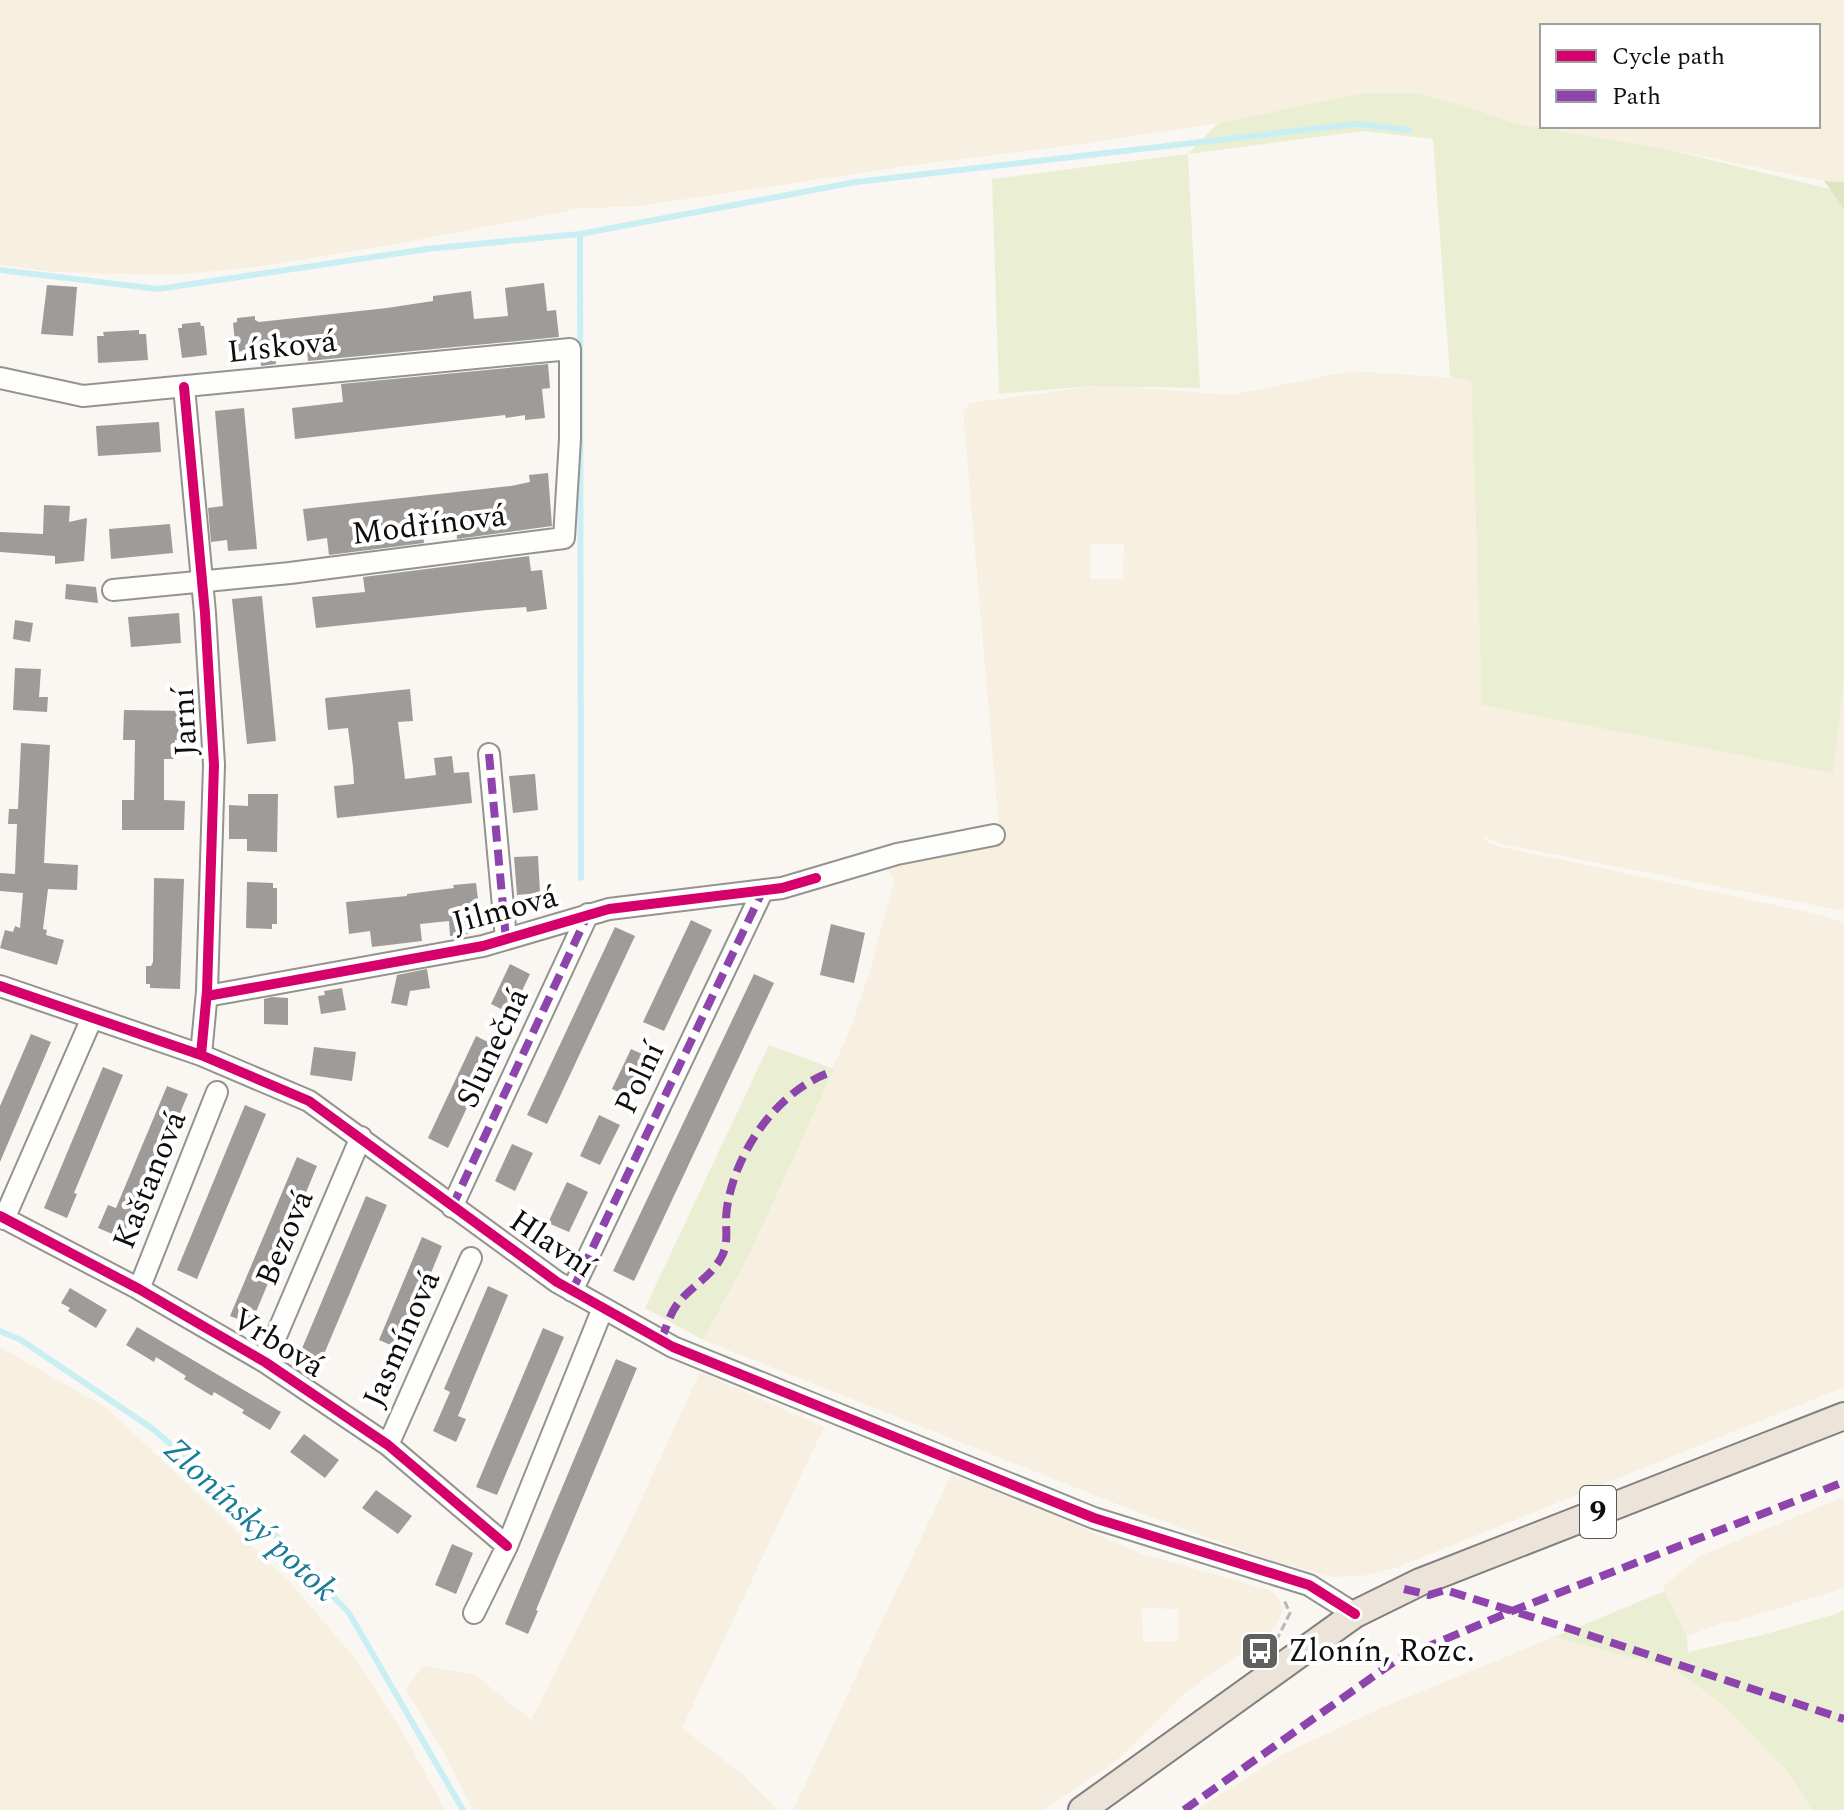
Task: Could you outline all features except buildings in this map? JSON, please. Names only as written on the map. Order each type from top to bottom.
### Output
[{"type":"main road","name":"9","points":[[1082,1810],[1355,1614],[1420,1582],[1844,1416]]},
{"type":"street","name":"Lísková","points":[[0,378],[83,396],[570,349]]},
{"type":"street","name":"Modřínová","points":[[113,590],[564,538],[570,439],[570,349]]},
{"type":"street","name":"Jarní","points":[[184,387],[202,582],[214,765],[207,996],[201,1055]]},
{"type":"street","points":[[489,754],[506,939]]},
{"type":"street","name":"Jilmová","points":[[207,996],[483,946],[609,909],[782,888],[897,854],[994,835]]},
{"type":"street","name":"Polní","points":[[572,1291],[763,890]]},
{"type":"street","name":"Slunečná","points":[[452,1207],[588,914]]},
{"type":"street","name":"Hlavní","points":[[0,986],[201,1055],[309,1101],[572,1291],[673,1347],[1094,1518],[1309,1585],[1355,1614]]},
{"type":"street","points":[[2,1218],[92,1018]]},
{"type":"street","name":"Kaštanová","points":[[139,1289],[217,1092]]},
{"type":"street","name":"Bezová","points":[[265,1362],[361,1137]]},
{"type":"street","name":"Vrbová","points":[[2,1218],[139,1289],[265,1362],[388,1445],[507,1546]]},
{"type":"street","name":"Jasmínová","points":[[388,1445],[471,1258]]},
{"type":"street","points":[[474,1613],[507,1546],[603,1308]]},
{"type":"shaded area","points":[[0,0],[1844,0],[1844,182],[1824,181],[1541,128],[1820,128],[1820,24],[1540,24],[1540,128],[1517,124],[1416,93],[1364,93],[1218,123],[1074,145],[921,164],[639,206],[569,209],[390,245],[255,267],[173,275],[56,272],[0,265]]},
{"type":"shaded area","points":[[1350,371],[1471,379],[1482,704],[1833,772],[1844,678],[1844,911],[1501,844],[1483,836],[1497,846],[1817,914],[1844,923],[1844,1387],[1398,1567],[1361,1576],[1332,1577],[1267,1559],[1127,1508],[703,1340],[749,1255],[850,1030],[870,971],[894,881],[884,863],[999,828],[963,411],[970,403],[1102,385],[1232,395]],"holes":[[[1090,544],[1124,544],[1123,579],[1090,579]]]},
{"type":"shaded area","points":[[0,1347],[107,1408],[287,1579],[358,1662],[406,1738],[445,1810],[0,1810]]},
{"type":"shaded area","points":[[700,1372],[824,1427],[682,1728],[742,1774],[779,1810],[473,1810],[406,1689],[423,1666],[474,1674],[531,1720],[631,1522]]},
{"type":"shaded area","points":[[951,1475],[1014,1498],[1140,1553],[1269,1590],[1283,1608],[1277,1625],[1261,1639],[1185,1693],[1118,1759],[1044,1810],[793,1810]],"holes":[[[1142,1608],[1178,1609],[1178,1641],[1143,1642]]]},
{"type":"shaded area","points":[[1844,1497],[1844,1588],[1687,1636],[1663,1586],[1702,1555]]},
{"type":"shaded area","points":[[1554,1637],[1673,1669],[1721,1703],[1786,1770],[1812,1810],[1196,1810],[1284,1754],[1379,1709]]},
{"type":"green space","points":[[1364,93],[1416,93],[1517,124],[1666,149],[1830,189],[1844,209],[1844,678],[1833,773],[1482,705],[1471,380],[1450,377],[1433,139],[1363,131],[1188,154],[1218,123]]},
{"type":"green space","points":[[1188,154],[1200,388],[1092,386],[999,394],[992,179]]},
{"type":"green space","points":[[1824,181],[1844,182],[1844,209]]},
{"type":"green space","points":[[769,1045],[834,1069],[749,1255],[703,1340],[645,1308]]},
{"type":"green space","points":[[1665,1591],[1687,1636],[1688,1652],[1762,1635],[1844,1609],[1844,1810],[1812,1810],[1786,1770],[1721,1703],[1673,1669],[1554,1637]]},
{"type":"waterway","points":[[0,270],[158,289],[427,249],[580,234],[856,182],[1355,124],[1409,130]]},
{"type":"waterway","points":[[580,234],[581,878]]},
{"type":"waterway","name":"Zlonínský potok","points":[[0,1331],[21,1340],[153,1429],[275,1535],[349,1613],[463,1810]]},
{"type":"marked path","points":[[489,754],[506,939]]},
{"type":"marked path","points":[[572,1291],[763,890]]},
{"type":"marked path","points":[[452,1207],[588,914]]},
{"type":"marked path","points":[[661,1340],[676,1306],[722,1256],[732,1187],[749,1145],[776,1109],[793,1093],[831,1072]]},
{"type":"marked path","points":[[1184,1810],[1398,1659],[1512,1611],[1844,1482]]},
{"type":"marked path","points":[[1404,1589],[1429,1595],[1445,1590],[1844,1719]]},
{"type":"cycle path","points":[[184,387],[205,613],[214,765],[207,991],[201,1055]]},
{"type":"cycle path","points":[[207,996],[483,946],[609,909],[782,888],[816,878]]},
{"type":"cycle path","points":[[0,986],[201,1055],[309,1101],[557,1282],[673,1347],[1094,1518],[1309,1585],[1355,1614]]},
{"type":"cycle path","points":[[0,1216],[139,1289],[265,1362],[388,1445],[507,1546]]},
{"type":"place","name":"Zlonín, Rozc.","points":[[1260,1651]]}]
